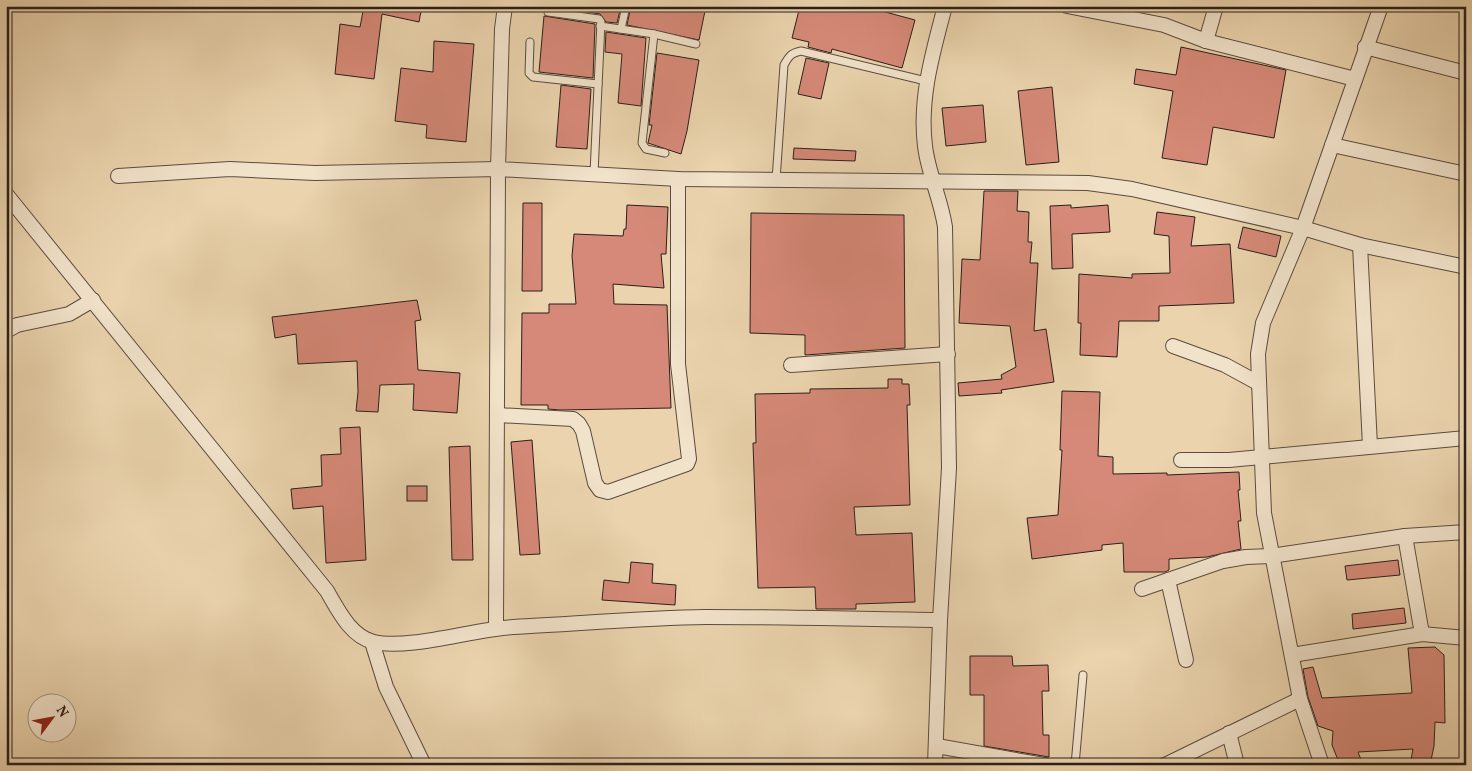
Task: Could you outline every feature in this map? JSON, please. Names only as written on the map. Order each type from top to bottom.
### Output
[{"type":"street","points":[[496,628],[498,169],[502,29],[505,6]]},
{"type":"street","points":[[935,765],[940,620],[949,468],[948,354],[943,208],[934,183],[925,147],[923,120],[926,81],[945,6]]},
{"type":"street","points":[[1066,6],[1164,25],[1206,41],[1355,79]]},
{"type":"street","points":[[1322,765],[1300,699],[1264,513],[1258,354],[1263,322],[1302,228],[1381,6]]},
{"type":"street","points":[[1206,41],[1212,9]]},
{"type":"street","points":[[1366,47],[1466,73]]},
{"type":"street","points":[[1332,145],[1466,174]]},
{"type":"street","points":[[118,176],[230,169],[314,174],[498,169],[678,179],[934,183],[1088,183],[1132,188],[1302,228],[1360,245],[1466,267]]},
{"type":"street","points":[[497,415],[572,419],[580,424],[596,483],[600,490],[608,492],[688,464],[690,459],[678,364],[678,179]]},
{"type":"street","points":[[6,194],[326,591],[348,625],[359,635],[372,642],[404,643],[496,628],[704,617],[940,620]]},
{"type":"street","points":[[1360,245],[1370,446]]},
{"type":"street","points":[[6,331],[18,325],[69,314],[92,300]]},
{"type":"street","points":[[1173,346],[1225,365],[1258,383]]},
{"type":"street","points":[[791,365],[948,354]]},
{"type":"street","points":[[1181,460],[1229,460],[1466,438]]},
{"type":"street","points":[[1142,589],[1223,561],[1271,556],[1405,536],[1466,532]]},
{"type":"street","points":[[1405,536],[1422,634]]},
{"type":"street","points":[[1168,580],[1186,660]]},
{"type":"street","points":[[1292,655],[1422,634],[1466,638]]},
{"type":"street","points":[[372,642],[386,687],[424,765]]},
{"type":"street","points":[[1165,765],[1300,699]]},
{"type":"street","points":[[1229,733],[1237,765]]},
{"type":"street","points":[[937,746],[1044,765]]},
{"type":"lane","points":[[621,29],[626,6]]},
{"type":"lane","points":[[548,12],[599,18],[594,173]]},
{"type":"lane","points":[[600,26],[654,34],[696,44]]},
{"type":"lane","points":[[654,34],[642,143],[646,150],[665,153]]},
{"type":"lane","points":[[530,42],[529,73],[533,77],[598,84]]},
{"type":"lane","points":[[776,180],[784,65],[789,56],[794,52],[801,51],[926,81]]},
{"type":"lane","points":[[1075,765],[1083,675]]},
{"type":"building","points":[[364,6],[422,6],[419,22],[382,14],[374,79],[335,74],[340,24],[360,27]]},
{"type":"building","points":[[549,6],[621,6],[617,23],[606,22],[600,14]]},
{"type":"building","points":[[631,6],[706,6],[699,40],[627,25]]},
{"type":"building","points":[[800,6],[863,6],[915,20],[902,68],[832,49],[831,53],[808,47],[809,42],[792,38]]},
{"type":"building","points":[[544,16],[595,24],[593,78],[539,72]]},
{"type":"building","points":[[606,32],[646,38],[641,106],[618,103],[622,54],[605,52]]},
{"type":"building","points":[[434,41],[474,44],[466,142],[426,138],[427,125],[395,121],[401,68],[433,72]]},
{"type":"building","points":[[1181,47],[1286,70],[1274,138],[1213,127],[1207,165],[1162,158],[1173,91],[1134,84],[1136,69],[1176,75]]},
{"type":"building","points":[[657,53],[699,60],[687,131],[681,154],[648,143],[652,125],[649,125]]},
{"type":"building","points":[[806,58],[829,63],[821,99],[798,94]]},
{"type":"building","points":[[561,85],[591,89],[587,149],[556,147]]},
{"type":"building","points":[[1052,87],[1059,162],[1026,165],[1018,91]]},
{"type":"building","points":[[983,105],[986,142],[946,146],[942,108]]},
{"type":"building","points":[[794,148],[856,151],[855,161],[793,159]]},
{"type":"building","points":[[984,191],[1018,191],[1017,211],[1029,212],[1028,242],[1032,242],[1030,263],[1038,263],[1034,331],[1046,329],[1054,382],[1001,390],[1002,393],[959,396],[958,383],[1002,379],[1001,375],[1016,367],[1010,326],[959,323],[962,259],[980,260]]},
{"type":"building","points":[[523,203],[542,203],[542,291],[522,291]]},
{"type":"building","points":[[627,205],[668,207],[666,254],[661,254],[664,288],[613,284],[614,304],[667,305],[671,408],[560,410],[548,409],[548,405],[521,405],[522,313],[549,313],[549,304],[576,304],[572,256],[574,234],[623,236],[624,229],[626,229]]},
{"type":"building","points":[[1071,205],[1071,208],[1108,205],[1110,232],[1072,234],[1073,268],[1052,269],[1050,206]]},
{"type":"building","points":[[1157,212],[1195,217],[1191,246],[1230,244],[1234,303],[1159,306],[1159,321],[1119,321],[1117,357],[1080,355],[1081,323],[1078,323],[1079,274],[1132,278],[1132,274],[1170,273],[1169,236],[1154,234]]},
{"type":"building","points":[[751,213],[904,215],[905,348],[805,355],[805,335],[750,333]]},
{"type":"building","points":[[1243,227],[1281,236],[1276,257],[1238,248]]},
{"type":"building","points":[[417,300],[421,320],[415,321],[418,370],[460,373],[457,413],[413,410],[414,384],[380,385],[378,412],[356,411],[358,392],[357,361],[298,364],[296,334],[275,338],[272,317]]},
{"type":"building","points":[[888,379],[902,379],[902,384],[909,384],[910,405],[907,405],[910,505],[854,507],[856,535],[912,533],[915,602],[856,604],[856,609],[816,609],[815,587],[758,588],[753,443],[756,443],[755,394],[810,393],[810,389],[888,388]]},
{"type":"building","points":[[1062,391],[1100,392],[1098,456],[1113,457],[1113,474],[1167,473],[1167,475],[1239,472],[1240,490],[1238,490],[1241,521],[1238,521],[1241,549],[1207,557],[1169,559],[1169,570],[1165,572],[1124,572],[1123,543],[1102,545],[1102,550],[1032,559],[1027,518],[1058,515],[1062,450],[1060,450]]},
{"type":"building","points":[[360,427],[366,560],[326,563],[323,506],[293,509],[291,489],[322,486],[321,455],[341,454],[340,428]]},
{"type":"building","points":[[532,440],[540,554],[520,555],[511,442]]},
{"type":"building","points":[[470,446],[473,560],[452,560],[449,447]]},
{"type":"building","points":[[407,486],[427,486],[427,501],[407,501]]},
{"type":"building","points":[[1398,560],[1400,575],[1347,580],[1345,566]]},
{"type":"building","points":[[631,562],[653,564],[652,583],[676,585],[675,605],[602,600],[604,580],[629,583]]},
{"type":"building","points":[[1404,608],[1406,623],[1353,629],[1352,614]]},
{"type":"building","points":[[1435,647],[1444,655],[1445,723],[1435,722],[1434,746],[1430,765],[1410,765],[1413,749],[1358,752],[1363,765],[1340,765],[1332,745],[1333,731],[1318,726],[1308,697],[1303,669],[1313,667],[1322,698],[1412,693],[1408,648]]},
{"type":"building","points":[[970,656],[1012,656],[1013,666],[1048,665],[1049,691],[1042,691],[1043,735],[1049,735],[1049,757],[984,746],[984,695],[970,695]]}]
